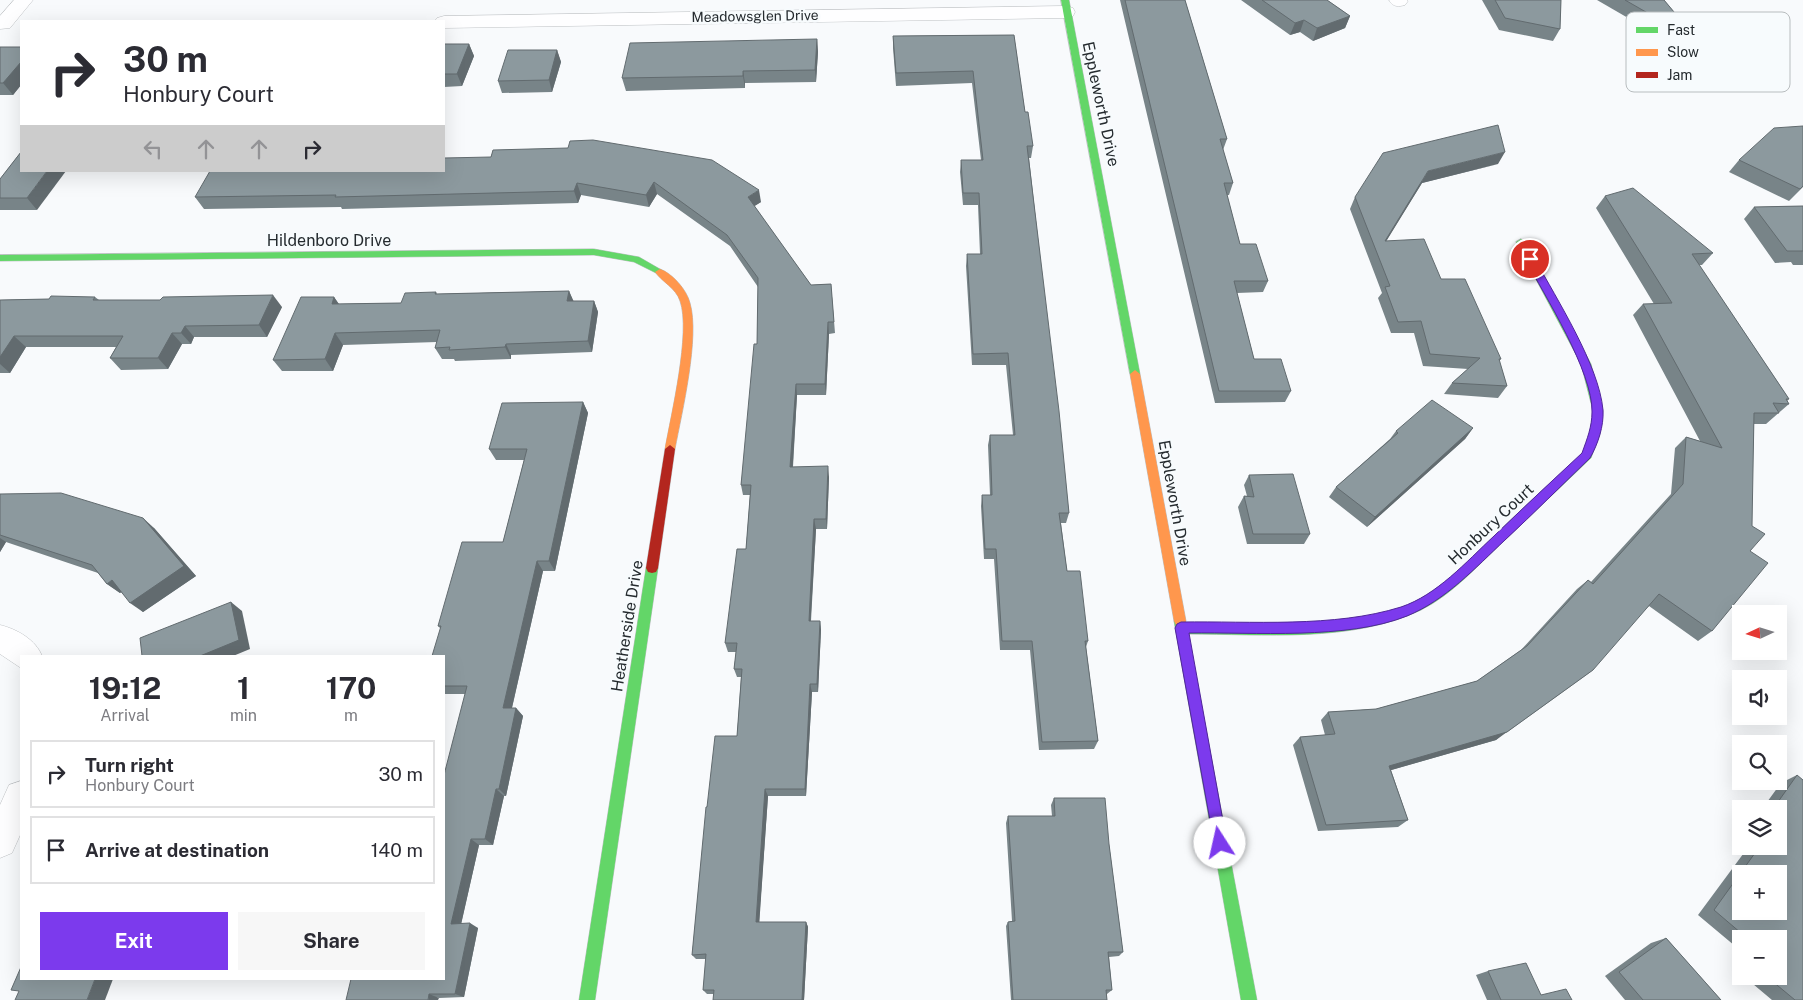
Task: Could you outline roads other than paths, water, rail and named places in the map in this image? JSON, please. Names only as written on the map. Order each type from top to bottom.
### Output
[{"type":"street","points":[[8,24],[24,0]]},
{"type":"street","name":"Meadowsglen Drive","points":[[446,17],[781,8],[1066,6]]},
{"type":"street","name":"Eppleworth Drive","points":[[1066,6],[1099,175],[1249,1000]]},
{"type":"street","name":"Honbury Court","points":[[1181,628],[1332,626],[1404,612],[1435,596],[1459,576],[1586,455],[1595,434],[1598,411],[1586,364],[1521,242]]},
{"type":"street","name":"Hildenboro Drive","points":[[0,258],[427,255],[572,251],[616,254],[636,259],[655,268]]},
{"type":"street","name":"Heatherside Drive","points":[[587,1000],[689,324],[685,302],[673,284],[655,268]]},
{"type":"street","points":[[0,639],[5,640],[26,655]]},
{"type":"street","points":[[0,841],[20,799]]}]
